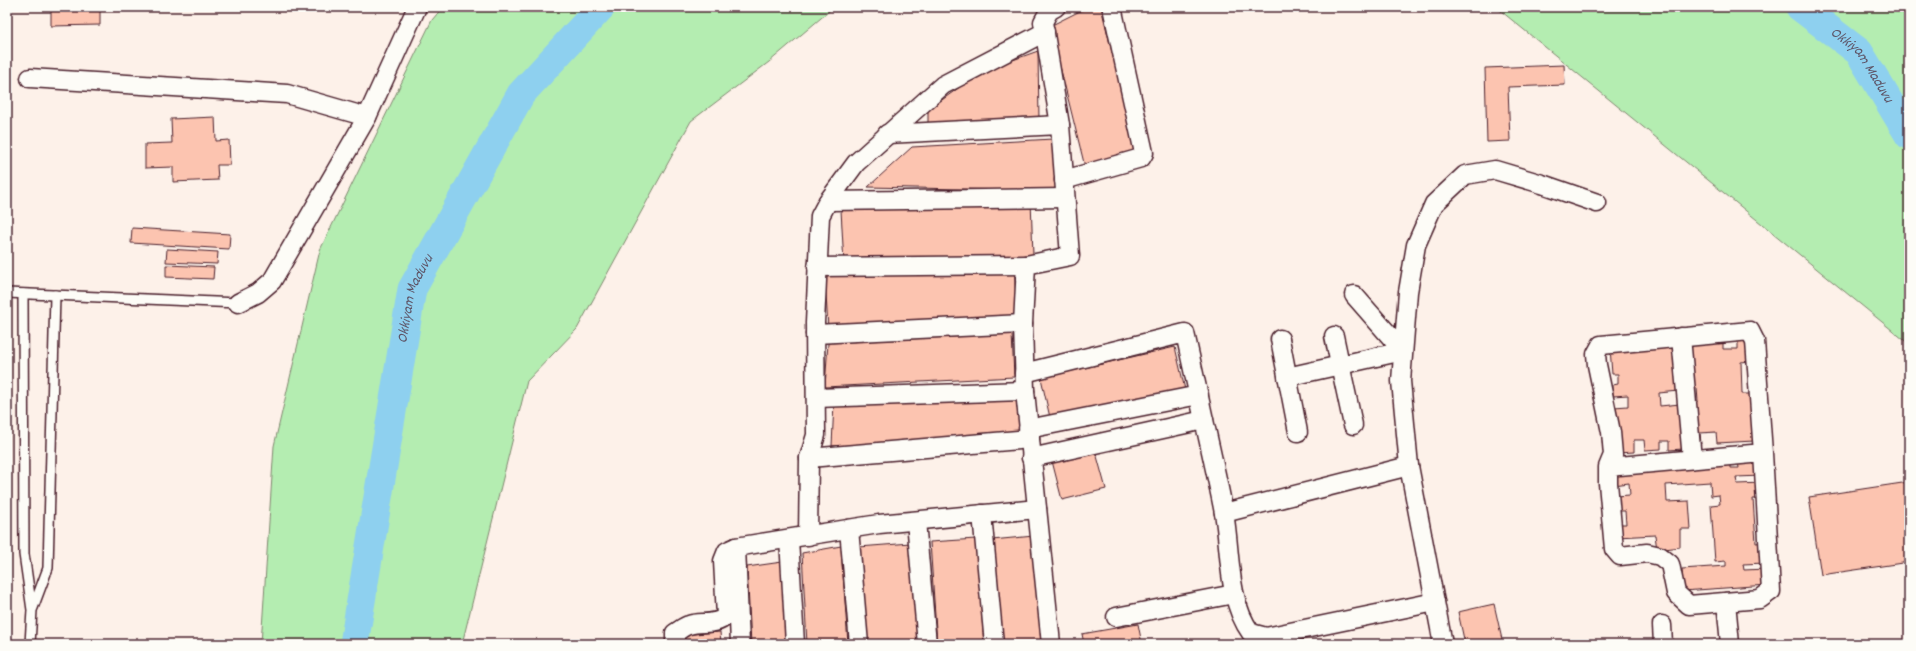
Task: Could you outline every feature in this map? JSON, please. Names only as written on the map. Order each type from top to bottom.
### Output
[{"type":"street","points":[[238,303],[258,293],[272,281],[366,117],[417,7]]},
{"type":"street","points":[[817,267],[1026,265],[1070,256],[1060,126],[1043,22],[1049,11],[1056,7]]},
{"type":"street","points":[[828,201],[1065,189],[1141,158],[1144,153],[1112,7]]},
{"type":"street","points":[[808,536],[809,458],[816,434],[815,334],[820,216],[828,201],[856,163],[943,85],[1045,32]]},
{"type":"street","points":[[30,78],[286,94],[366,117]]},
{"type":"street","points":[[887,134],[1060,126]]},
{"type":"street","points":[[1443,644],[1409,466],[1401,381],[1408,292],[1416,245],[1434,204],[1465,176],[1496,170],[1597,203]]},
{"type":"street","points":[[1026,265],[1023,324],[1025,391],[1051,644]]},
{"type":"street","points":[[1354,295],[1403,351]]},
{"type":"street","points":[[815,334],[1023,324]]},
{"type":"street","points":[[1746,330],[1753,334],[1755,341],[1763,453],[1771,591],[1760,599],[1689,605],[1676,592],[1670,564],[1660,556],[1647,553],[1620,556],[1614,549],[1608,483],[1608,467],[1613,455],[1611,432],[1596,354],[1601,345],[1681,337],[1746,330]]},
{"type":"street","points":[[1024,373],[1185,333],[1193,396],[1204,420],[1224,513],[1234,594],[1242,621],[1251,633],[1266,637],[1435,602]]},
{"type":"street","points":[[1334,336],[1353,425]]},
{"type":"street","points":[[1681,337],[1692,459]]},
{"type":"street","points":[[1280,339],[1298,432]]},
{"type":"street","points":[[1287,377],[1403,351]]},
{"type":"street","points":[[816,398],[1025,391]]},
{"type":"street","points":[[809,458],[1029,434],[1193,396]]},
{"type":"street","points":[[1031,458],[1204,420]]},
{"type":"street","points":[[1608,467],[1763,453]]},
{"type":"street","points":[[1224,513],[1409,466]]},
{"type":"street","points":[[675,644],[675,633],[689,624],[717,622],[726,616],[723,561],[727,551],[736,547],[916,520],[1037,509]]},
{"type":"street","points":[[982,514],[994,644]]},
{"type":"street","points":[[916,520],[927,644]]},
{"type":"street","points":[[849,529],[859,644]]},
{"type":"street","points":[[789,538],[795,644]]},
{"type":"street","points":[[736,547],[740,644]]},
{"type":"street","points":[[1116,617],[1234,594]]},
{"type":"street","points":[[1726,602],[1730,644]]},
{"type":"street","points":[[1662,625],[1663,644]]},
{"type":"lane","points":[[7,293],[238,303]]},
{"type":"lane","points":[[23,294],[24,554],[32,610],[30,644]]},
{"type":"lane","points":[[32,610],[48,568],[55,295]]},
{"type":"green space","points":[[443,7],[834,7],[769,62],[691,121],[577,329],[527,381],[462,644],[261,644],[274,446],[320,250],[432,20]]},
{"type":"green space","points":[[1496,7],[1909,7],[1909,344]]},
{"type":"building","points":[[51,7],[100,7],[100,25],[51,26]]},
{"type":"building","points":[[1088,7],[1101,7],[1137,155],[1085,167],[1050,26]]},
{"type":"building","points":[[1038,51],[1039,122],[928,124],[928,110],[982,71]]},
{"type":"building","points":[[1564,65],[1565,85],[1508,87],[1510,141],[1487,142],[1485,68]]},
{"type":"building","points":[[215,117],[216,141],[229,140],[230,165],[217,165],[218,180],[173,182],[173,167],[145,168],[145,144],[172,143],[171,119]]},
{"type":"building","points":[[1053,139],[1056,191],[868,187],[912,147]]},
{"type":"building","points":[[1031,201],[1033,255],[844,264],[841,210]]},
{"type":"building","points":[[132,228],[230,234],[229,249],[131,243]]},
{"type":"building","points":[[167,249],[218,252],[217,264],[166,262]]},
{"type":"building","points":[[166,265],[214,267],[213,279],[166,277]]},
{"type":"building","points":[[1014,265],[1017,319],[828,329],[825,275]]},
{"type":"building","points":[[1012,334],[1014,377],[825,387],[828,343]]},
{"type":"building","points":[[1738,338],[1749,338],[1751,361],[1741,362],[1742,394],[1752,394],[1754,441],[1717,443],[1716,432],[1700,433],[1701,444],[1693,444],[1690,402],[1698,401],[1697,388],[1687,389],[1684,341],[1723,339],[1723,349],[1738,349]]},
{"type":"building","points":[[1676,344],[1679,391],[1659,393],[1660,406],[1680,404],[1683,449],[1669,450],[1669,441],[1661,441],[1661,449],[1645,450],[1644,440],[1634,440],[1634,452],[1617,453],[1614,407],[1628,406],[1628,395],[1613,396],[1613,385],[1618,384],[1618,374],[1612,374],[1610,348]]},
{"type":"building","points":[[1175,347],[1186,394],[1051,422],[1041,378]]},
{"type":"building","points":[[1019,396],[1022,437],[832,446],[834,402]]},
{"type":"building","points":[[7,423],[9,423],[8,556],[7,556]]},
{"type":"building","points":[[1095,449],[1106,489],[1062,500],[1052,461]]},
{"type":"building","points":[[1761,460],[1762,476],[1736,477],[1737,484],[1763,483],[1764,499],[1753,499],[1756,543],[1764,542],[1765,563],[1743,564],[1744,570],[1766,569],[1767,585],[1683,591],[1682,569],[1726,566],[1726,561],[1715,562],[1711,505],[1720,504],[1719,495],[1711,496],[1710,482],[1666,485],[1667,502],[1689,501],[1691,529],[1680,529],[1680,547],[1657,550],[1655,535],[1617,537],[1617,524],[1626,524],[1625,511],[1616,511],[1615,496],[1630,495],[1629,483],[1614,485],[1615,474],[1730,462],[1730,468],[1739,468],[1738,462]]},
{"type":"building","points":[[1909,482],[1909,562],[1821,575],[1809,497]]},
{"type":"building","points":[[1034,536],[1041,644],[1000,644],[992,540]]},
{"type":"building","points":[[976,539],[984,644],[937,644],[930,542]]},
{"type":"building","points":[[911,543],[919,644],[867,644],[859,547]]},
{"type":"building","points":[[841,546],[848,644],[807,644],[802,553]]},
{"type":"building","points":[[782,562],[787,644],[751,644],[747,567]]},
{"type":"building","points":[[1494,604],[1503,644],[1465,644],[1458,612]]},
{"type":"building","points":[[1138,624],[1142,644],[1084,644],[1082,634]]},
{"type":"building","points":[[720,632],[721,644],[681,644],[681,635]]},
{"type":"waterway","name":"Okkiyam Maduvu","points":[[354,644],[412,289],[521,94],[601,7]]},
{"type":"waterway","name":"Okkiyam Maduvu","points":[[1800,7],[1859,52],[1909,135]]}]
